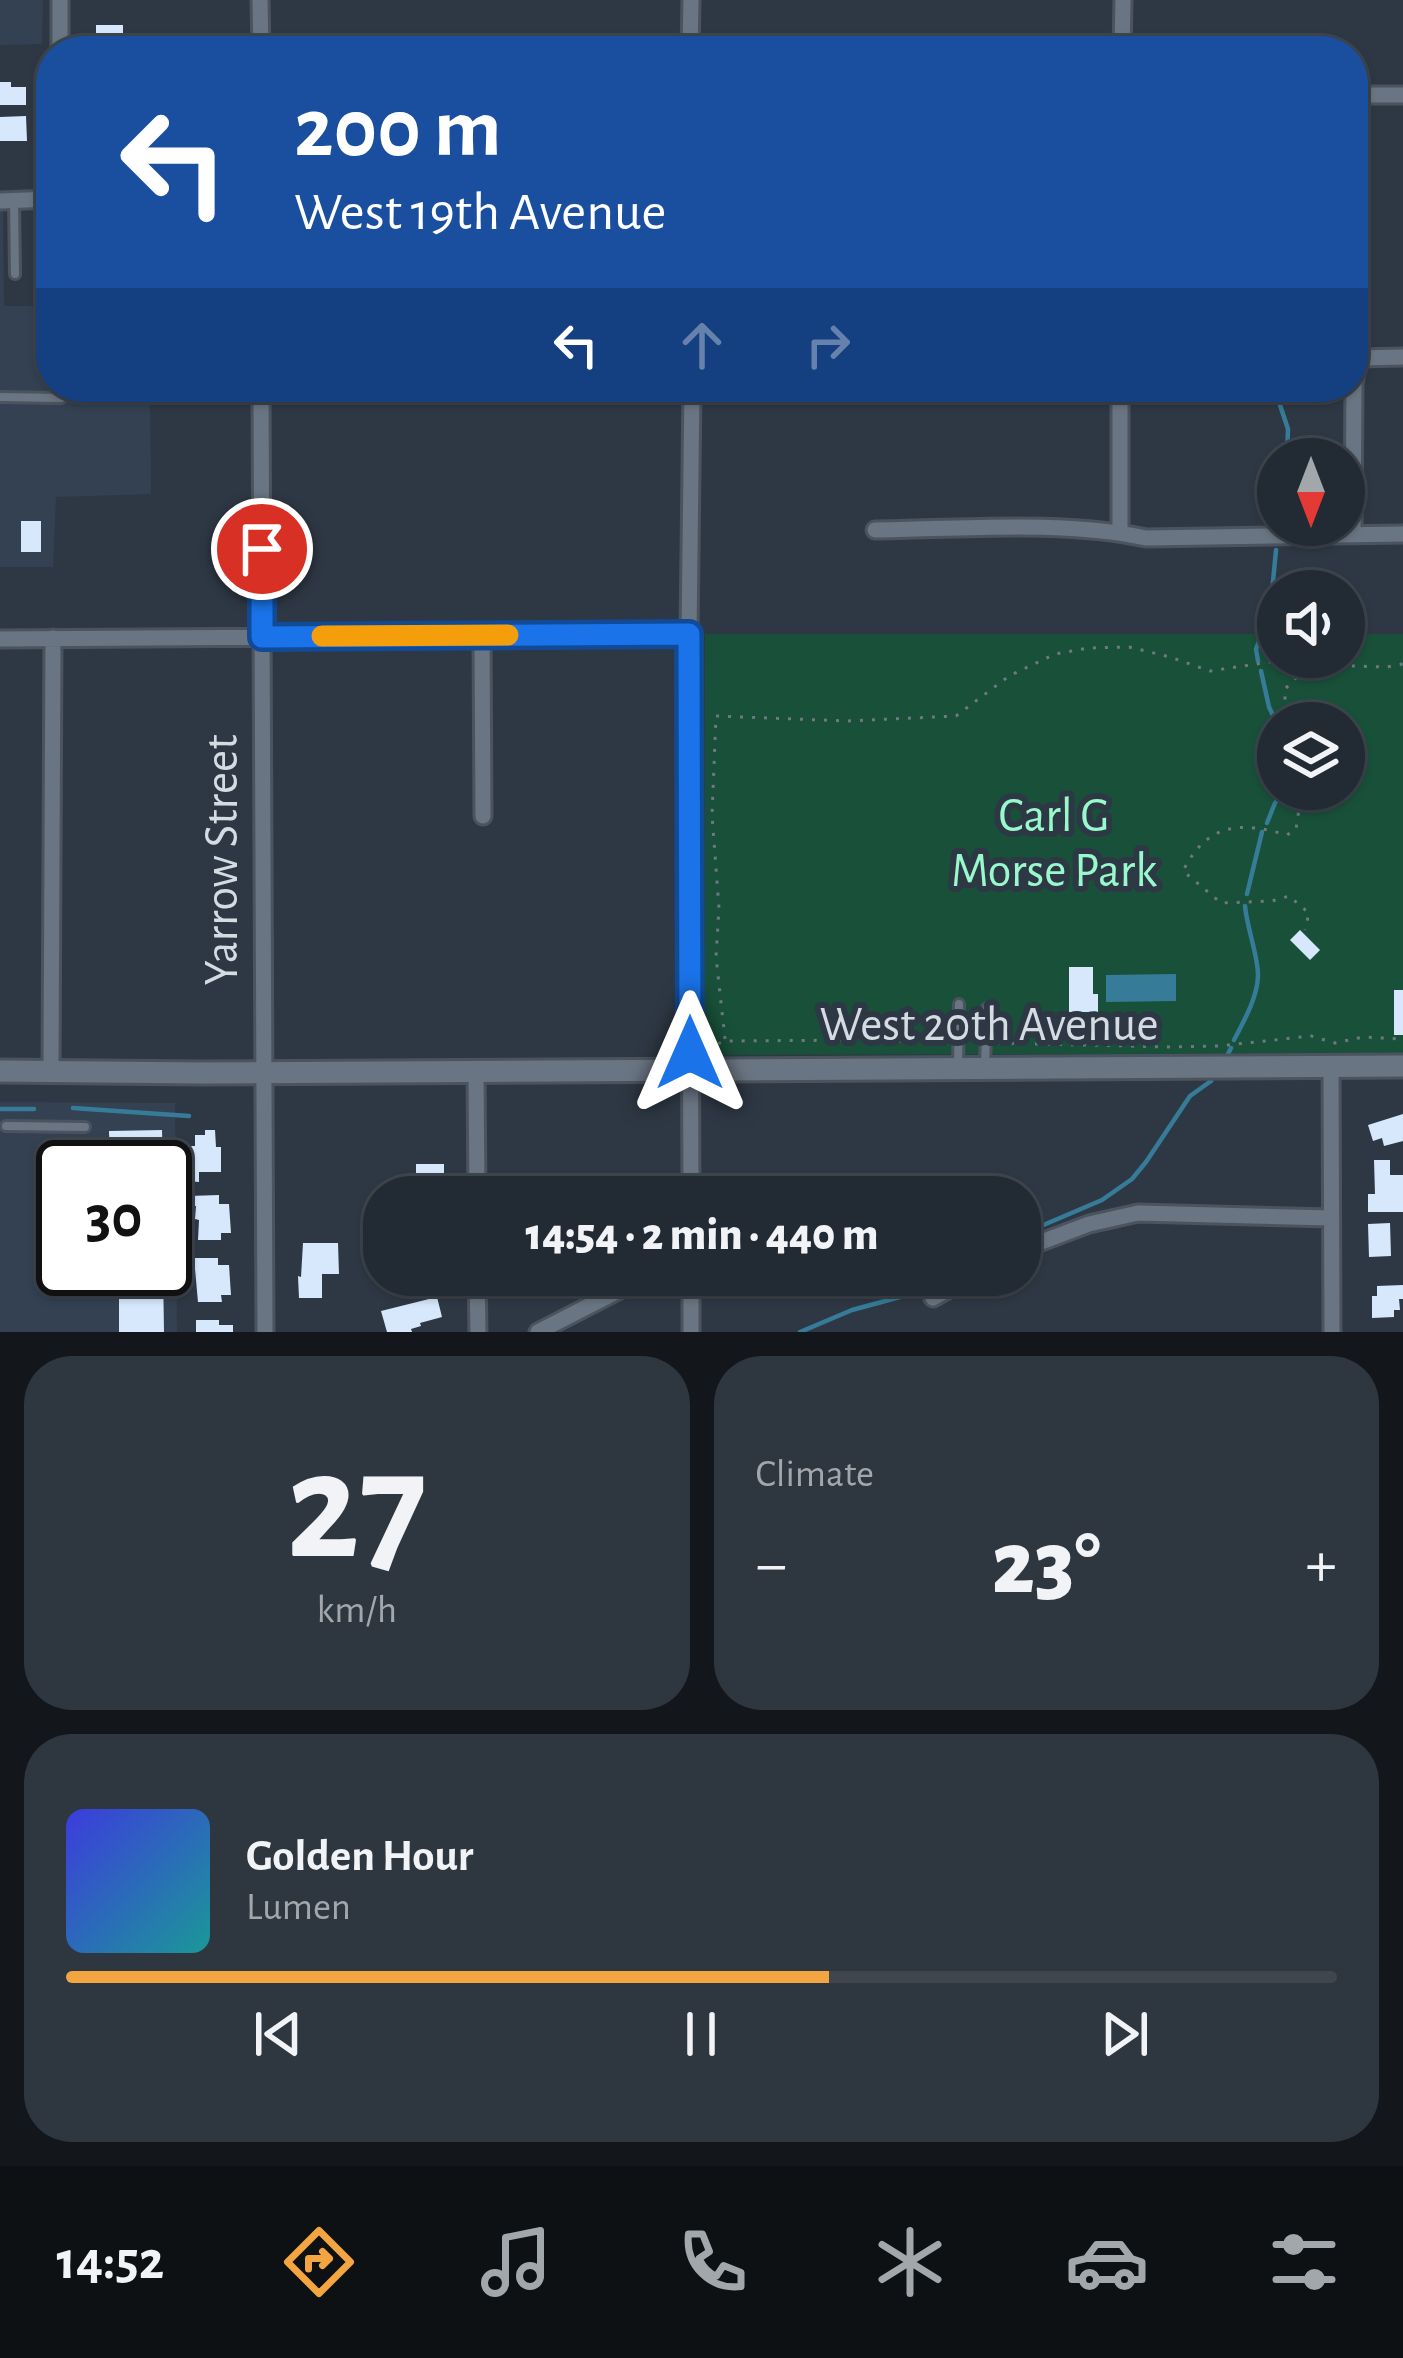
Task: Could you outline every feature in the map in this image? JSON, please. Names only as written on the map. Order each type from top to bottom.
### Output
[{"type":"street","points":[[60,0],[60,36]]},
{"type":"street","points":[[260,0],[261,36]]},
{"type":"street","points":[[690,36],[691,0]]},
{"type":"street","points":[[1122,36],[1123,0]]},
{"type":"street","points":[[1368,95],[1403,95]]},
{"type":"street","points":[[1368,358],[1403,357]]},
{"type":"street","name":"Yarrow Street","points":[[261,402],[265,1332]]},
{"type":"street","points":[[691,1176],[692,402]]},
{"type":"street","points":[[1120,402],[1120,532]]},
{"type":"street","points":[[1354,402],[1354,438]]},
{"type":"street","points":[[875,530],[1068,529],[1146,538],[1257,535]]},
{"type":"street","points":[[1365,533],[1403,534]]},
{"type":"street","points":[[0,639],[689,634]]},
{"type":"street","points":[[482,635],[483,816]]},
{"type":"street","points":[[51,1071],[53,638]]},
{"type":"street","name":"West 20th Avenue","points":[[0,1071],[476,1072],[690,1062],[1403,1066]]},
{"type":"street","points":[[1331,1066],[1331,1332]]},
{"type":"street","points":[[476,1072],[477,1176]]},
{"type":"street","points":[[1041,1242],[1089,1224],[1138,1214],[1331,1218]]},
{"type":"street","points":[[477,1296],[478,1332]]},
{"type":"street","points":[[538,1332],[608,1296]]},
{"type":"street","points":[[691,1296],[691,1332]]},
{"type":"street","points":[[933,1298],[937,1296]]},
{"type":"lane","points":[[7,201],[15,274]]},
{"type":"lane","points":[[0,397],[36,398]]},
{"type":"lane","points":[[958,1067],[959,1004]]},
{"type":"lane","points":[[985,1067],[988,1008]]},
{"type":"lane","points":[[6,1126],[85,1126]]},
{"type":"path","points":[[725,1041],[716,957],[719,908],[712,815],[716,716],[847,721],[956,716],[1010,676],[1055,654],[1088,648],[1129,647],[1210,671],[1257,666]]},
{"type":"path","points":[[1365,666],[1403,664]]},
{"type":"path","points":[[1298,810],[1295,829],[1287,835],[1258,826],[1228,827],[1194,849],[1184,871],[1222,903],[1289,896],[1310,913],[1305,930]]},
{"type":"path","points":[[986,1043],[1171,1047],[1310,1036],[1335,1043],[1363,1037],[1403,1040]]},
{"type":"path","points":[[690,1062],[725,1041],[958,1043]]},
{"type":"shaded area","points":[[0,0],[43,0],[42,36],[36,36],[36,44],[0,45]]},
{"type":"shaded area","points":[[3,210],[4,306],[36,306],[36,402],[150,402],[151,494],[56,497],[53,567],[0,567]]},
{"type":"shaded area","points":[[0,1102],[175,1103],[175,1140],[36,1140],[36,1296],[177,1296],[177,1332],[0,1332]]},
{"type":"green space","name":"Carl G Morse Park","points":[[705,634],[1257,634],[1257,678],[1365,678],[1365,634],[1403,634],[1403,1053],[717,1055],[705,1040]]},
{"type":"water","points":[[1176,974],[1176,1001],[1106,1002],[1106,975]]},
{"type":"building","points":[[96,25],[123,25],[123,36],[96,34]]},
{"type":"building","points":[[0,82],[26,87],[26,105],[0,105]]},
{"type":"building","points":[[26,116],[27,141],[0,141],[0,117]]},
{"type":"building","points":[[21,521],[41,521],[41,552],[21,552]]},
{"type":"building","points":[[1300,930],[1320,950],[1310,960],[1290,940]]},
{"type":"building","points":[[1069,967],[1093,967],[1098,1012],[1069,1012]]},
{"type":"building","points":[[1394,990],[1403,990],[1403,1035],[1394,1035]]},
{"type":"building","points":[[1403,1114],[1403,1141],[1384,1146],[1382,1138],[1373,1141],[1368,1125]]},
{"type":"building","points":[[162,1130],[162,1140],[109,1140],[109,1131]]},
{"type":"building","points":[[205,1130],[215,1130],[221,1172],[199,1172],[199,1182],[192,1181],[195,1135],[205,1135]]},
{"type":"building","points":[[1374,1160],[1390,1160],[1390,1175],[1403,1175],[1403,1212],[1368,1212],[1368,1194],[1375,1194]]},
{"type":"building","points":[[416,1164],[444,1164],[444,1176],[416,1176]]},
{"type":"building","points":[[219,1195],[219,1204],[229,1204],[231,1233],[221,1233],[221,1240],[198,1240],[199,1220],[192,1196]]},
{"type":"building","points":[[1390,1223],[1391,1256],[1369,1257],[1368,1224]]},
{"type":"building","points":[[303,1243],[338,1243],[339,1274],[322,1274],[322,1298],[299,1298]]},
{"type":"building","points":[[194,1258],[218,1258],[218,1265],[229,1265],[231,1295],[221,1295],[222,1302],[198,1302]]},
{"type":"building","points":[[1403,1285],[1400,1310],[1394,1310],[1394,1317],[1372,1318],[1377,1286]]},
{"type":"building","points":[[119,1296],[163,1296],[164,1332],[119,1332]]},
{"type":"building","points":[[437,1297],[442,1317],[420,1323],[412,1332],[387,1332],[381,1311]]},
{"type":"building","points":[[196,1320],[219,1320],[219,1325],[233,1325],[233,1332],[196,1332]]},
{"type":"waterway","points":[[1279,402],[1288,438]]},
{"type":"waterway","points":[[1274,570],[1276,550]]},
{"type":"waterway","points":[[1257,646],[1257,655]]},
{"type":"waterway","points":[[1263,678],[1268,702]]},
{"type":"waterway","points":[[1267,823],[1272,810]]},
{"type":"waterway","points":[[1247,894],[1262,832]]},
{"type":"waterway","points":[[1234,1040],[1250,1008],[1258,975],[1245,906]]},
{"type":"waterway","points":[[1227,1056],[1231,1048]]},
{"type":"waterway","points":[[1041,1226],[1102,1200],[1132,1179],[1190,1096],[1211,1081]]},
{"type":"waterway","points":[[73,1108],[189,1116]]},
{"type":"waterway","points":[[0,1109],[34,1109]]},
{"type":"waterway","points":[[800,1332],[902,1296]]},
{"type":"slow traffic","points":[[322,636],[508,635]]},
{"type":"route","points":[[262,549],[262,637],[689,634],[690,1053]]}]
